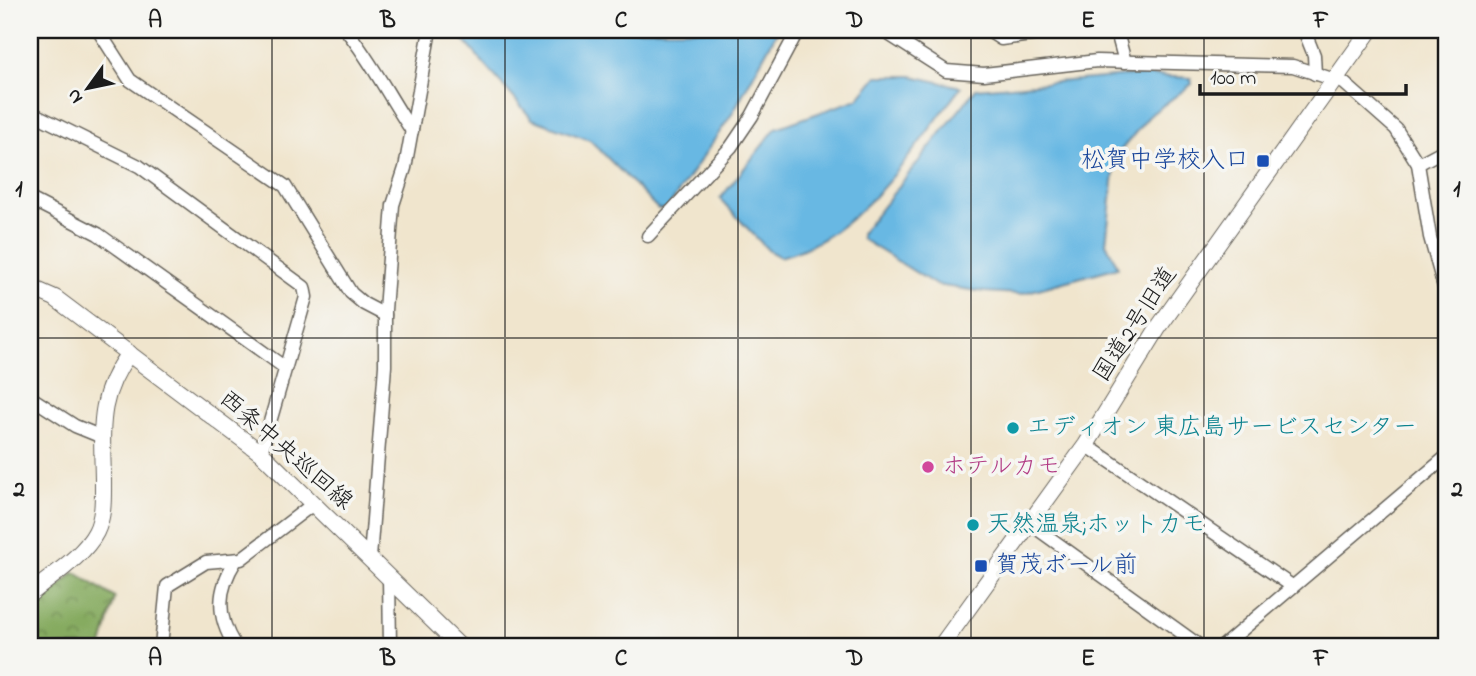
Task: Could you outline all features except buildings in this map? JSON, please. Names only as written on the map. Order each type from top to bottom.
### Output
[{"type":"street","points":[[98,30],[130,80],[285,186],[351,293],[364,304],[385,314]]},
{"type":"street","points":[[346,30],[361,48],[412,131]]},
{"type":"street","points":[[370,558],[385,366],[385,314],[393,205],[405,168],[430,30]]},
{"type":"street","points":[[648,236],[732,148],[798,30]]},
{"type":"street","points":[[882,30],[946,71],[984,74],[1097,61],[1293,66],[1333,82],[1344,83],[1396,129],[1418,164],[1430,237],[1446,294]]},
{"type":"street","points":[[986,30],[1001,39],[1068,30]]},
{"type":"street","points":[[1109,30],[1118,36],[1125,62]]},
{"type":"street","points":[[1304,30],[1314,55],[1315,74]]},
{"type":"street","name":"国道2号旧道","points":[[941,646],[1086,445],[1158,328],[1370,30]]},
{"type":"street","points":[[30,112],[139,166],[304,287],[306,297],[261,453]]},
{"type":"street","points":[[1418,164],[1446,149]]},
{"type":"street","points":[[30,199],[98,234],[284,367]]},
{"type":"street","name":"西条中央巡回線","points":[[30,287],[55,298],[261,453],[459,646]]},
{"type":"street","points":[[30,594],[82,550],[96,532],[103,508],[102,415],[111,377],[129,353]]},
{"type":"street","points":[[30,397],[75,426],[102,437]]},
{"type":"street","points":[[1086,445],[1292,586]]},
{"type":"street","points":[[1223,646],[1446,457]]},
{"type":"street","points":[[161,646],[167,586],[206,562],[241,559],[313,504]]},
{"type":"street","points":[[1029,523],[1200,646]]},
{"type":"street","points":[[235,646],[222,625],[222,581],[236,560]]},
{"type":"street","points":[[388,577],[390,646]]},
{"type":"green space","points":[[75,572],[115,598],[102,646],[40,646],[40,603]]},
{"type":"water","points":[[455,30],[778,30],[732,114],[667,209],[658,209],[590,140],[532,119]]},
{"type":"water","points":[[1137,75],[1191,78],[1192,84],[1150,115],[1116,156],[1106,243],[1118,267],[1020,294],[985,292],[936,285],[862,239],[861,234],[976,89]]},
{"type":"water","points":[[877,76],[912,76],[961,87],[904,163],[860,211],[809,246],[780,257],[769,251],[720,199],[776,128],[858,99]]},
{"type":"place","name":"松賀中学校入口","points":[[1263,161]]},
{"type":"place","name":"エディオン 東広島サービスセンター","points":[[1013,428]]},
{"type":"place","name":"ホテルカモ","points":[[928,467]]},
{"type":"place","name":"天然温泉;ホットカモ","points":[[973,525]]},
{"type":"place","name":"賀茂ボール前","points":[[981,566]]}]
